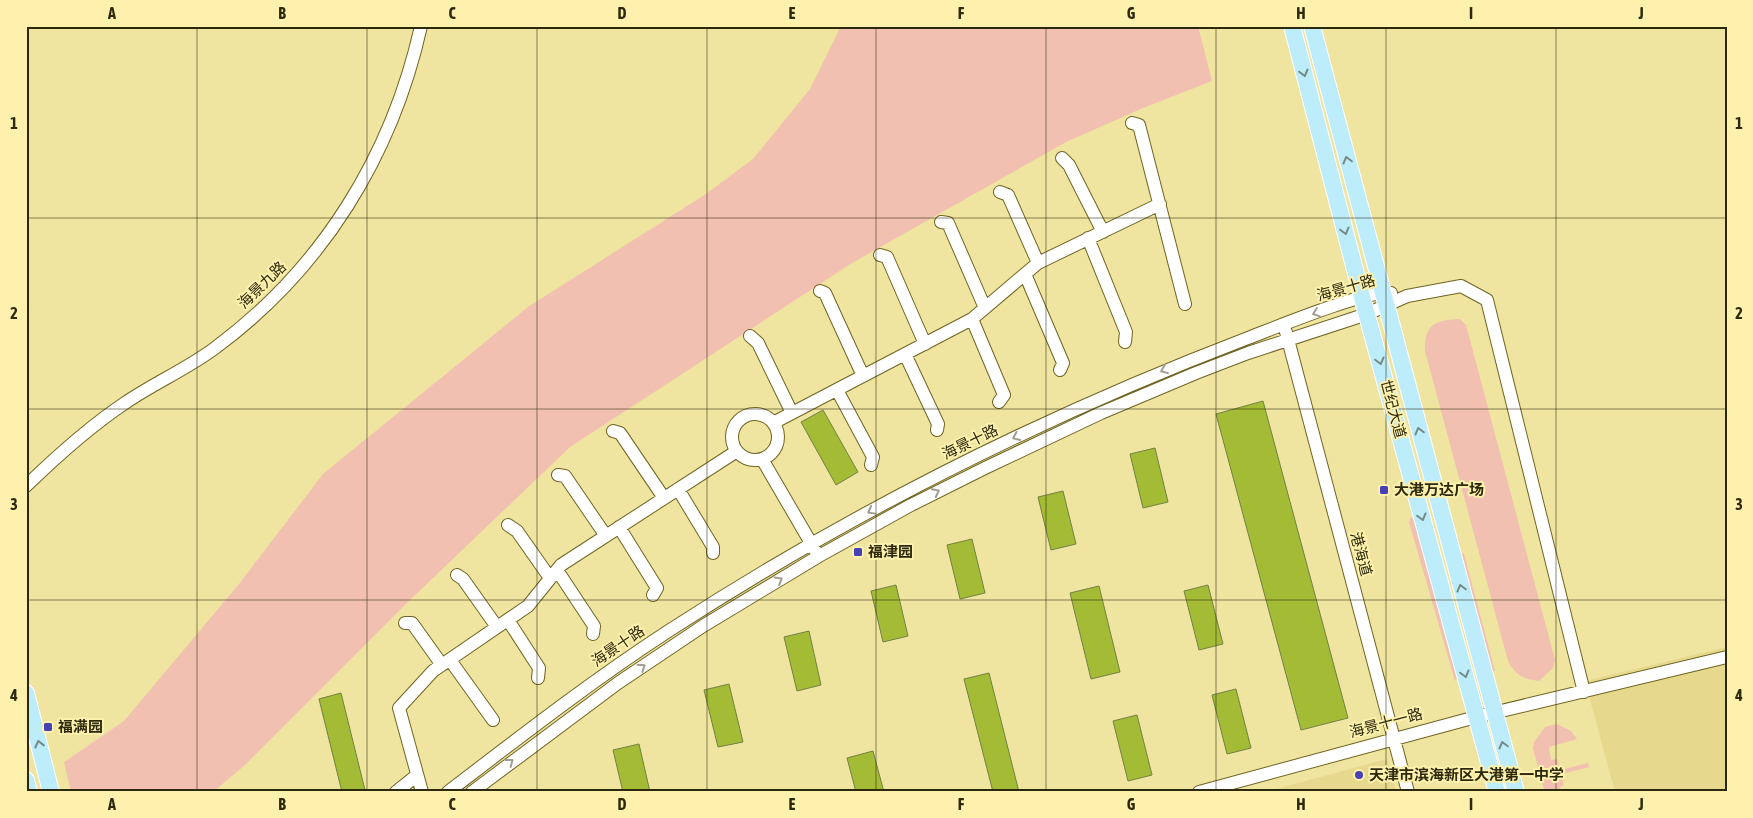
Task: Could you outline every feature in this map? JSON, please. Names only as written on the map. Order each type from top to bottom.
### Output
[{"type":"main road","name":"世纪大道","points":[[1292,26],[1362,297],[1497,792]]},
{"type":"main road","name":"世纪大道","points":[[1312,26],[1516,792]]},
{"type":"main road","points":[[26,694],[51,792]]},
{"type":"main road","points":[[26,780],[29,792]]},
{"type":"street","name":"海景九路","points":[[26,477],[77,431],[120,397],[201,348],[232,326],[294,268],[336,212],[366,160],[393,97],[414,26]]},
{"type":"street","name":"海景九路","points":[[26,486],[110,413],[196,360],[241,328],[284,288],[310,260],[339,220],[381,142],[404,84],[422,26]]},
{"type":"street","points":[[1132,123],[1139,125],[1185,304]]},
{"type":"street","points":[[1062,158],[1069,165],[1103,232]]},
{"type":"street","points":[[1000,192],[1008,196],[1038,263]]},
{"type":"street","points":[[774,423],[972,319],[1038,263],[1160,204]]},
{"type":"street","points":[[941,222],[948,223],[985,308]]},
{"type":"street","points":[[1088,238],[1126,332],[1125,342]]},
{"type":"street","points":[[880,256],[887,257],[925,344]]},
{"type":"street","points":[[1025,274],[1063,363],[1060,370]]},
{"type":"street","name":"海景十路","points":[[448,792],[620,663],[708,606],[812,544],[996,446],[1150,376],[1284,324],[1362,297],[1384,299],[1461,286],[1488,300],[1584,692]]},
{"type":"street","points":[[820,291],[825,293],[863,376]]},
{"type":"street","name":"海景十路","points":[[472,792],[618,683],[703,626],[819,556],[911,505],[1065,430],[1180,379],[1288,339],[1367,314],[1384,299]]},
{"type":"street","points":[[972,319],[1004,395],[998,402]]},
{"type":"street","name":"港海道","points":[[1284,324],[1408,792]]},
{"type":"street","points":[[750,336],[758,343],[792,413]]},
{"type":"street","points":[[904,354],[938,424],[937,430]]},
{"type":"street","points":[[837,390],[873,457],[870,465]]},
{"type":"street","points":[[755,414],[762,415],[774,423],[778,437],[777,444],[774,450],[762,459],[748,459],[736,451],[732,437],[736,424],[741,418],[755,414]]},
{"type":"street","points":[[613,431],[620,434],[664,498]]},
{"type":"street","points":[[422,792],[416,776],[399,708],[433,671],[528,606],[554,574],[606,536],[736,451]]},
{"type":"street","points":[[762,459],[819,556]]},
{"type":"street","points":[[558,475],[564,476],[606,536]]},
{"type":"street","points":[[678,489],[713,547],[712,553]]},
{"type":"street","points":[[508,525],[517,530],[554,574],[594,626],[593,634]]},
{"type":"street","points":[[619,527],[657,588],[654,596]]},
{"type":"street","points":[[457,575],[502,623],[539,668],[538,678]]},
{"type":"street","points":[[405,623],[412,623],[493,720]]},
{"type":"street","name":"海景十一路","points":[[1199,792],[1393,738],[1727,657]]},
{"type":"street","points":[[396,792],[416,776]]},
{"type":"shaded area","points":[[841,26],[1198,26],[1212,81],[1143,108],[1066,142],[852,263],[570,447],[411,599],[245,765],[213,792],[71,792],[64,762],[124,721],[239,584],[323,474],[528,307],[706,194],[753,159],[810,89]]},
{"type":"shaded area","points":[[1460,319],[1466,325],[1555,660],[1553,668],[1539,681],[1520,676],[1508,661],[1425,351],[1427,335],[1433,325],[1438,322]]},
{"type":"shaded area","points":[[1411,517],[1415,520],[1458,678],[1455,681],[1409,522]]},
{"type":"shaded area","points":[[1459,551],[1464,554],[1495,671],[1492,671]]},
{"type":"shaded area","points":[[1727,647],[1727,792],[1615,792],[1585,681]]},
{"type":"shaded area","points":[[1557,724],[1571,731],[1577,739],[1549,747],[1551,760],[1557,759],[1560,770],[1588,763],[1589,767],[1562,774],[1564,785],[1560,787],[1561,792],[1545,792],[1533,749],[1534,742],[1545,727]]},
{"type":"shaded area","name":"天津市滨海新区大港第一中学","points":[[1387,759],[1396,792],[1265,792]]},
{"type":"building","points":[[1263,401],[1348,718],[1301,730],[1216,414]]},
{"type":"building","points":[[823,410],[858,472],[836,485],[801,422]]},
{"type":"building","points":[[1155,448],[1168,502],[1143,508],[1130,454]]},
{"type":"building","points":[[1063,491],[1076,544],[1051,550],[1038,497]]},
{"type":"building","points":[[972,539],[985,593],[960,599],[947,545]]},
{"type":"building","points":[[896,585],[908,636],[883,642],[871,591]]},
{"type":"building","points":[[1208,585],[1223,644],[1199,650],[1184,591]]},
{"type":"building","points":[[1099,586],[1120,672],[1091,679],[1070,593]]},
{"type":"building","points":[[809,631],[821,685],[797,691],[784,637]]},
{"type":"building","points":[[989,673],[1019,792],[993,792],[964,679]]},
{"type":"building","points":[[729,684],[743,742],[718,747],[704,690]]},
{"type":"building","points":[[1236,689],[1251,748],[1227,754],[1212,695]]},
{"type":"building","points":[[341,693],[365,790],[357,792],[342,792],[319,699]]},
{"type":"building","points":[[1137,715],[1152,775],[1128,781],[1113,721]]},
{"type":"building","points":[[639,744],[650,792],[623,792],[613,750]]},
{"type":"building","points":[[873,751],[884,792],[856,792],[847,758]]},
{"type":"place","name":"大港万达广场","points":[[1384,490]]},
{"type":"place","name":"福津园","points":[[858,552]]},
{"type":"place","name":"福满园","points":[[48,727]]},
{"type":"place","name":"天津市滨海新区大港第一中学","points":[[1359,775]]}]
